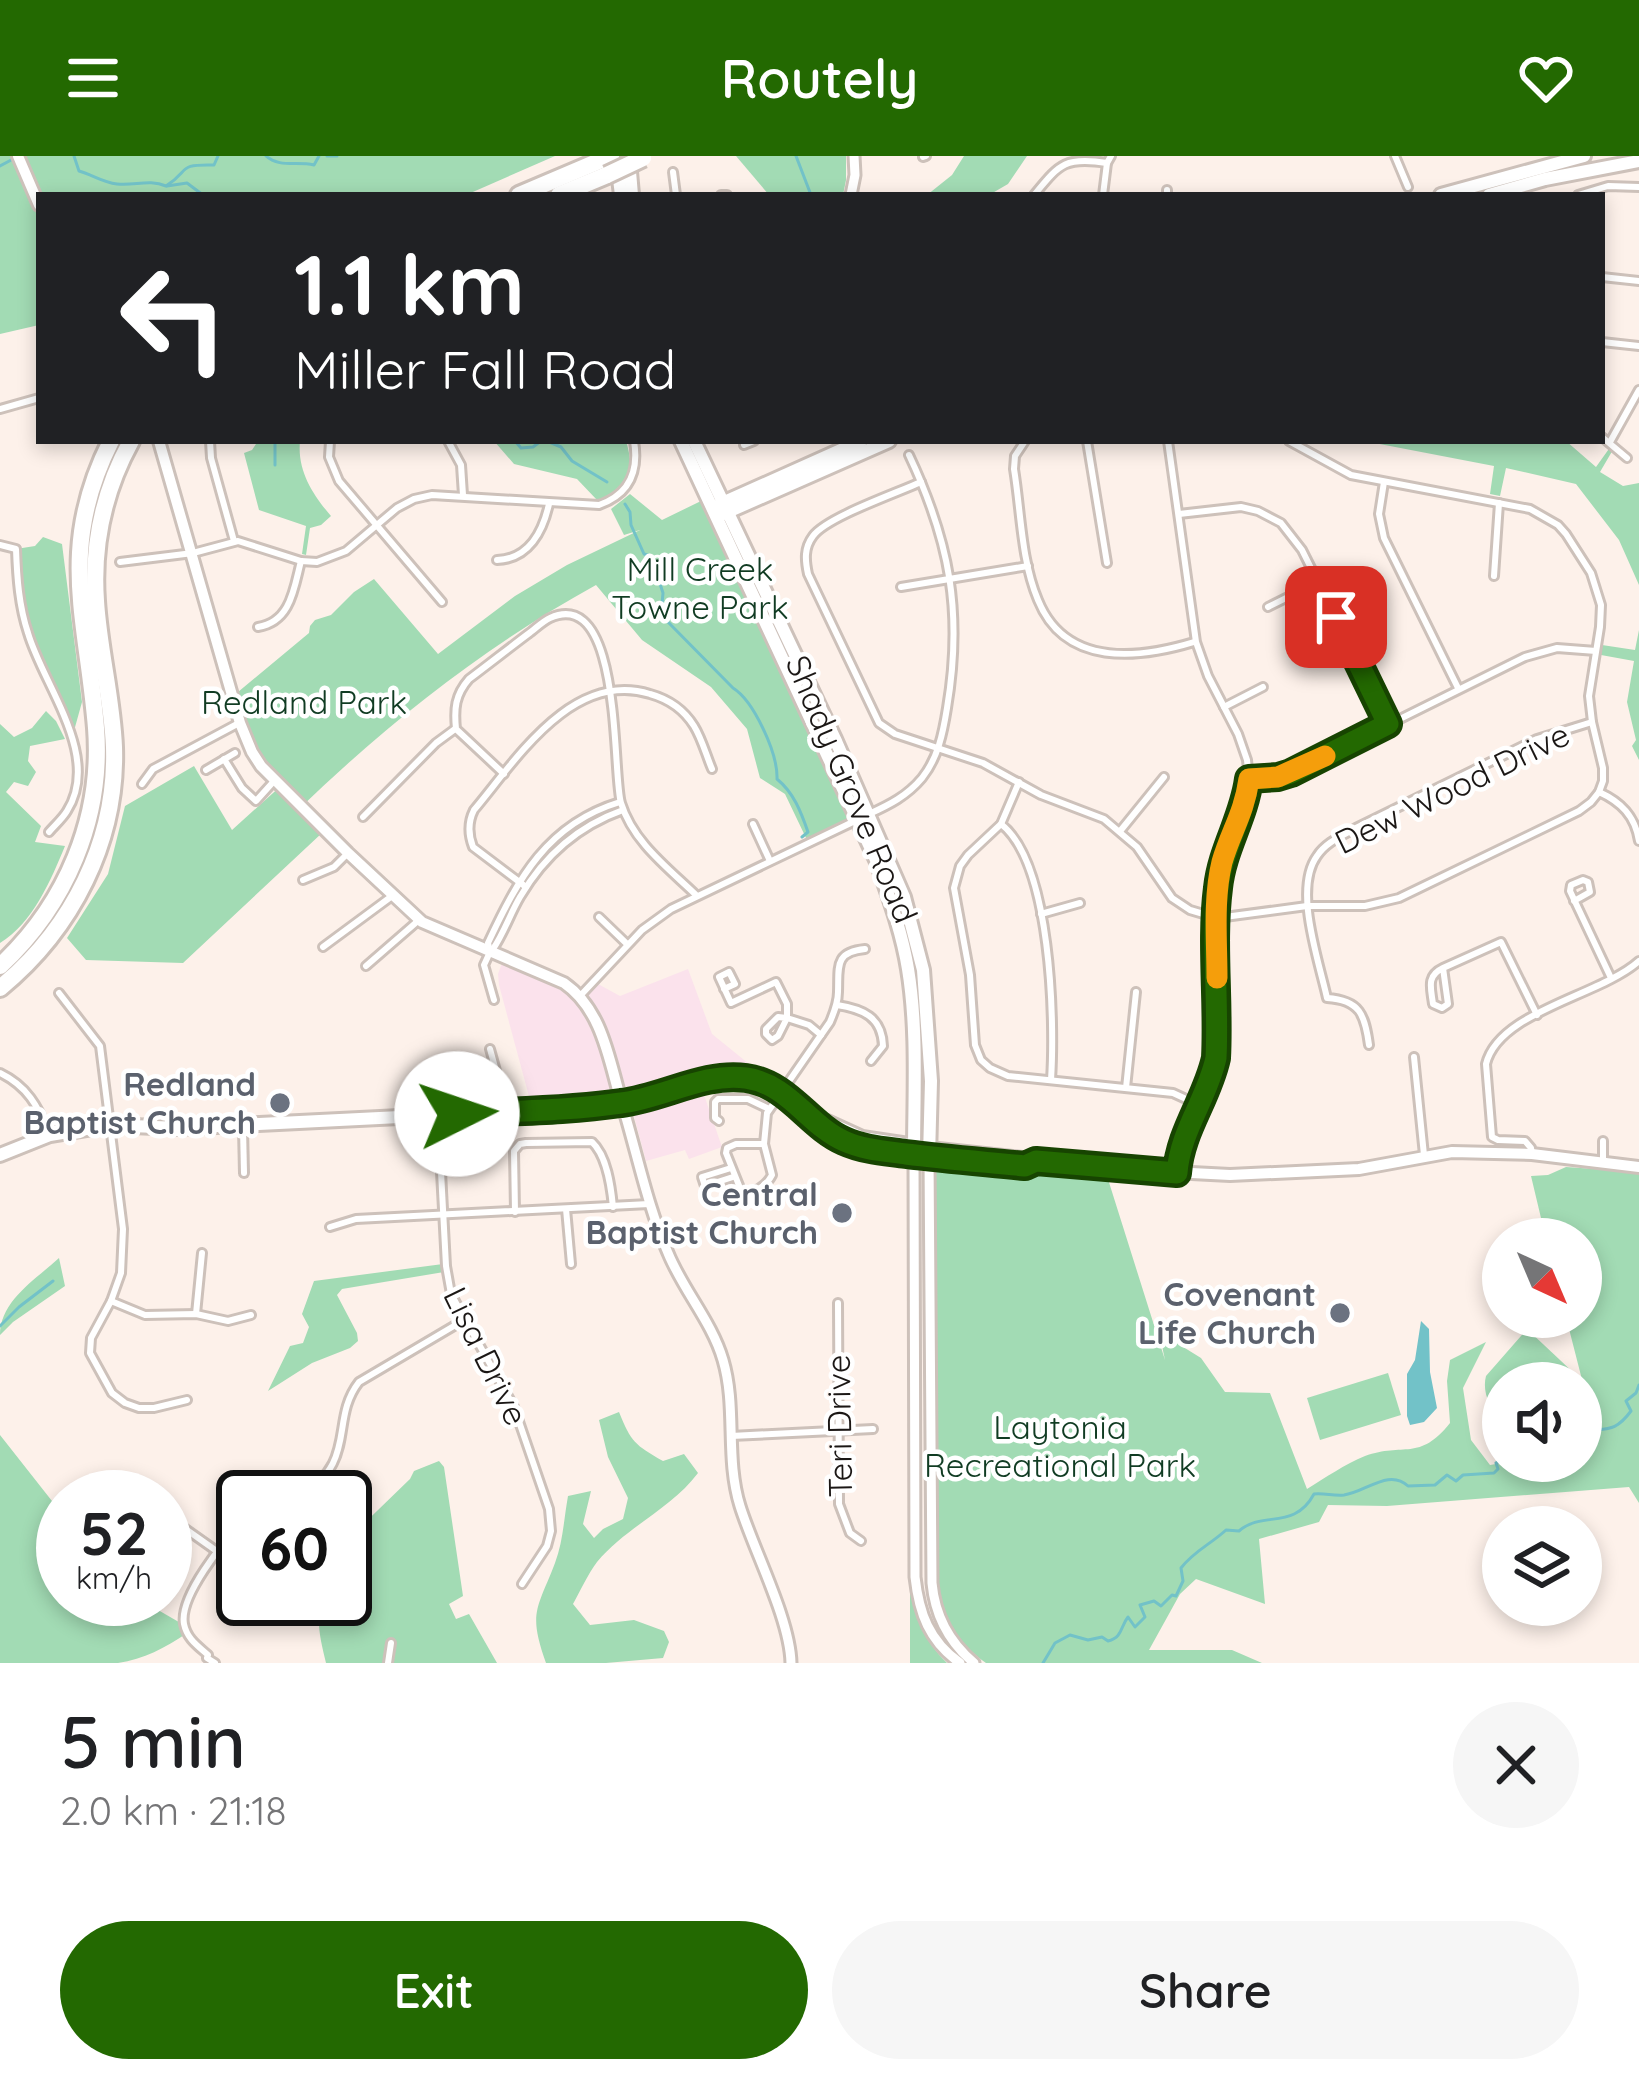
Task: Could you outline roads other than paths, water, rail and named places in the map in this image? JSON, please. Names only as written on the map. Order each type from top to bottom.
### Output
[{"type":"highway","points":[[527,192],[610,161],[639,157]]},
{"type":"highway","points":[[564,192],[610,161]]},
{"type":"highway","points":[[0,966],[30,935],[60,892],[90,814],[96,729],[80,610],[79,548],[91,489],[110,444]]},
{"type":"highway","points":[[0,988],[63,921],[88,877],[107,818],[114,749],[95,558],[111,483],[130,444]]},
{"type":"main road","points":[[18,156],[36,198]]},
{"type":"main road","points":[[1452,192],[1584,156]]},
{"type":"main road","points":[[633,192],[639,157]]},
{"type":"main road","points":[[610,161],[620,192]]},
{"type":"main road","points":[[1500,192],[1639,161]]},
{"type":"main road","points":[[160,444],[252,752],[274,781],[419,920],[564,983],[580,996],[597,1025],[622,1103]]},
{"type":"main road","name":"Shady Grove Road","points":[[683,444],[720,509],[863,817]]},
{"type":"main road","name":"Shady Grove Road","points":[[695,444],[720,509],[740,537],[863,817],[890,898],[908,969],[922,1151]]},
{"type":"main road","points":[[713,481],[752,495],[855,444]]},
{"type":"main road","points":[[720,509],[881,444]]},
{"type":"main road","points":[[740,537],[752,495]]},
{"type":"main road","points":[[0,1155],[50,1135],[110,1125],[178,1128],[622,1103],[726,1078],[756,1080],[780,1091],[815,1118],[862,1138],[922,1151],[1230,1175],[1339,1171],[1424,1155],[1490,1151],[1639,1167]]},
{"type":"street","points":[[851,192],[854,156]]},
{"type":"street","points":[[1395,156],[1408,187]]},
{"type":"street","points":[[1036,192],[1067,160],[1087,157],[1109,160],[1104,192]]},
{"type":"street","points":[[673,172],[676,192]]},
{"type":"street","points":[[1588,192],[1608,186],[1639,187]]},
{"type":"street","points":[[1605,277],[1639,281]]},
{"type":"street","points":[[1605,341],[1639,346]]},
{"type":"street","points":[[1627,458],[1606,440],[1639,390]]},
{"type":"street","points":[[0,410],[36,399]]},
{"type":"street","points":[[210,444],[234,541]]},
{"type":"street","points":[[330,444],[329,457],[339,481],[442,602]]},
{"type":"street","points":[[450,444],[461,465],[463,495]]},
{"type":"street","points":[[120,562],[193,553],[234,541],[317,562],[336,557],[397,508],[432,495],[599,506],[628,485],[636,468],[634,444]]},
{"type":"street","points":[[744,446],[748,444]]},
{"type":"street","points":[[1022,444],[1014,469],[1029,566],[1037,599],[1047,616],[1075,643],[1107,653],[1160,652],[1196,642]]},
{"type":"street","points":[[1087,444],[1107,562]]},
{"type":"street","points":[[1168,444],[1196,642],[1245,751],[1249,779],[1217,891],[1216,1058],[1181,1143],[1177,1173]]},
{"type":"street","points":[[921,482],[818,530],[807,547],[806,564],[879,723],[895,734],[983,763],[1041,795],[1096,814],[1121,830],[1172,898],[1190,910],[1217,918],[1307,906],[1365,906],[1400,898],[1580,811],[1599,792],[1603,768],[1589,696],[1600,605],[1595,582],[1574,545],[1540,514],[1352,475],[1295,444]]},
{"type":"street","points":[[580,996],[658,917],[863,817],[910,790],[927,771],[938,748],[953,675],[955,630],[951,578],[940,534],[909,454]]},
{"type":"street","points":[[1384,482],[1379,514],[1384,538],[1459,690]]},
{"type":"street","points":[[1494,576],[1499,503]]},
{"type":"street","points":[[497,560],[507,560],[537,538],[549,504]]},
{"type":"street","points":[[1179,514],[1222,507],[1258,511],[1295,538],[1388,724]]},
{"type":"street","points":[[0,545],[16,549],[17,584],[28,636],[62,709],[77,758],[69,809],[49,832]]},
{"type":"street","points":[[258,626],[270,624],[286,610],[301,561]]},
{"type":"street","points":[[901,587],[1029,566]]},
{"type":"street","points":[[1268,607],[1318,581]]},
{"type":"street","points":[[504,774],[456,729],[455,702],[469,679],[556,616],[581,620],[590,628],[612,691],[622,806],[640,840],[697,896]]},
{"type":"street","points":[[1249,779],[1291,773],[1542,651],[1567,647],[1596,651]]},
{"type":"street","points":[[1224,707],[1263,686]]},
{"type":"street","points":[[522,884],[480,854],[470,839],[470,818],[504,774],[565,711],[612,691],[645,692],[676,707],[696,730],[712,770]]},
{"type":"street","name":"Dew Wood Drive","points":[[1369,1045],[1367,1026],[1355,1006],[1328,998],[1307,906],[1312,863],[1329,843],[1537,739],[1592,722]]},
{"type":"street","points":[[142,784],[153,769],[240,723]]},
{"type":"street","points":[[362,817],[456,729]]},
{"type":"street","points":[[206,770],[235,753]]},
{"type":"street","points":[[224,759],[256,801],[274,781]]},
{"type":"street","points":[[1121,830],[1164,777]]},
{"type":"street","points":[[1019,782],[1001,824],[960,866],[954,888],[970,975],[975,1045],[982,1060],[998,1072],[1173,1093],[1199,1105]]},
{"type":"street","points":[[1599,792],[1628,812],[1639,841]]},
{"type":"street","points":[[494,1000],[484,965],[522,884],[549,844],[571,824],[599,808],[622,806]]},
{"type":"street","points":[[753,824],[770,861]]},
{"type":"street","points":[[1001,824],[1019,842],[1041,914],[1051,971],[1051,1080]]},
{"type":"street","points":[[303,880],[334,867],[348,853]]},
{"type":"street","points":[[323,947],[392,896]]},
{"type":"street","points":[[1574,901],[1611,978]]},
{"type":"street","points":[[1041,914],[1080,903]]},
{"type":"street","points":[[599,917],[628,944]]},
{"type":"street","points":[[366,967],[419,920]]},
{"type":"street","points":[[1444,968],[1448,1004],[1442,1008],[1433,1004],[1432,975],[1444,968],[1501,941],[1537,1015]]},
{"type":"street","points":[[764,1144],[730,1145],[726,1153],[737,1188],[746,1194],[770,1180],[764,1122],[780,1091],[830,1022],[837,1005],[841,960],[852,950],[865,949]]},
{"type":"street","points":[[1532,1154],[1525,1141],[1492,1137],[1489,1053],[1504,1033],[1639,961]]},
{"type":"street","points":[[724,989],[731,1004],[776,982],[787,1004],[787,1018],[821,1035]]},
{"type":"street","points":[[1126,1088],[1136,992]]},
{"type":"street","points":[[58,993],[100,1046],[124,1245],[122,1273],[89,1346],[92,1360],[112,1393],[125,1403],[154,1408],[187,1400]]},
{"type":"street","points":[[837,1005],[862,1010],[881,1030],[883,1046],[871,1061]]},
{"type":"street","points":[[490,1048],[507,1111]]},
{"type":"street","points":[[1414,1057],[1424,1155]]},
{"type":"street","points":[[0,1073],[32,1097],[50,1135]]},
{"type":"street","points":[[718,1121],[718,1099],[748,1099],[769,1109]]},
{"type":"street","points":[[622,1103],[669,1257],[723,1358],[738,1501],[788,1636],[791,1663]]},
{"type":"street","name":"Lisa Drive","points":[[438,1115],[451,1294],[514,1408],[550,1509],[547,1546],[522,1584]]},
{"type":"street","points":[[243,1124],[244,1173]]},
{"type":"street","points":[[1603,1141],[1603,1163]]},
{"type":"street","points":[[515,1212],[514,1151],[526,1143],[592,1142],[598,1147],[613,1207]]},
{"type":"street","points":[[922,1151],[915,1577],[922,1616],[942,1649],[959,1663]]},
{"type":"street","points":[[922,1151],[932,1583],[940,1620],[974,1663]]},
{"type":"street","points":[[330,1227],[356,1220],[650,1204]]},
{"type":"street","points":[[566,1210],[571,1264]]},
{"type":"street","points":[[196,1314],[202,1252]]},
{"type":"street","points":[[111,1301],[145,1316],[196,1314],[228,1321],[251,1316]]},
{"type":"street","name":"Teri Drive","points":[[838,1304],[840,1510],[850,1533],[861,1541]]},
{"type":"street","points":[[329,1470],[341,1444],[350,1397],[359,1382],[464,1320]]},
{"type":"street","points":[[730,1436],[873,1429]]},
{"type":"street","points":[[215,1663],[191,1640],[183,1612],[216,1555]]},
{"type":"street","points":[[388,1663],[391,1643]]},
{"type":"water","points":[[1421,1321],[1429,1329],[1437,1408],[1424,1422],[1410,1425],[1407,1374],[1415,1360]]},
{"type":"waterway","points":[[74,156],[79,171],[107,182],[166,186],[189,167],[214,165],[218,156]]},
{"type":"waterway","points":[[266,156],[282,163],[314,165],[319,156]]},
{"type":"waterway","points":[[327,156],[337,156]]},
{"type":"waterway","points":[[796,156],[810,192]]},
{"type":"waterway","points":[[0,166],[13,159]]},
{"type":"waterway","points":[[167,186],[187,183],[199,192]]},
{"type":"waterway","points":[[275,444],[275,465]]},
{"type":"waterway","points":[[518,444],[521,448],[537,444]]},
{"type":"waterway","points":[[554,444],[607,482]]},
{"type":"waterway","points":[[625,504],[644,554],[651,556],[663,593],[665,619],[756,716],[774,756],[777,779],[792,797],[808,832],[802,837]]},
{"type":"waterway","points":[[0,1326],[53,1281]]},
{"type":"waterway","points":[[1602,1429],[1620,1423],[1631,1411],[1626,1401],[1639,1385]]},
{"type":"waterway","points":[[1043,1663],[1055,1643],[1070,1635],[1108,1641],[1119,1634],[1128,1617],[1135,1627],[1145,1617],[1140,1605],[1154,1601],[1161,1606],[1176,1596],[1183,1581],[1181,1568],[1226,1530],[1239,1531],[1288,1516],[1314,1494],[1344,1495],[1393,1479],[1408,1486],[1435,1485],[1447,1475],[1456,1481],[1463,1475],[1482,1474]]},
{"type":"place","name":"Redland Baptist Church","points":[[280,1103]]},
{"type":"place","name":"Central Baptist Church","points":[[842,1213]]},
{"type":"place","name":"Covenant Life Church","points":[[1340,1313]]},
{"type":"park label","name":"Mill Creek Towne Park","points":[[700,588]]},
{"type":"park label","name":"Redland Park","points":[[304,702]]},
{"type":"park label","name":"Laytonia Recreational Park","points":[[1060,1446]]}]
